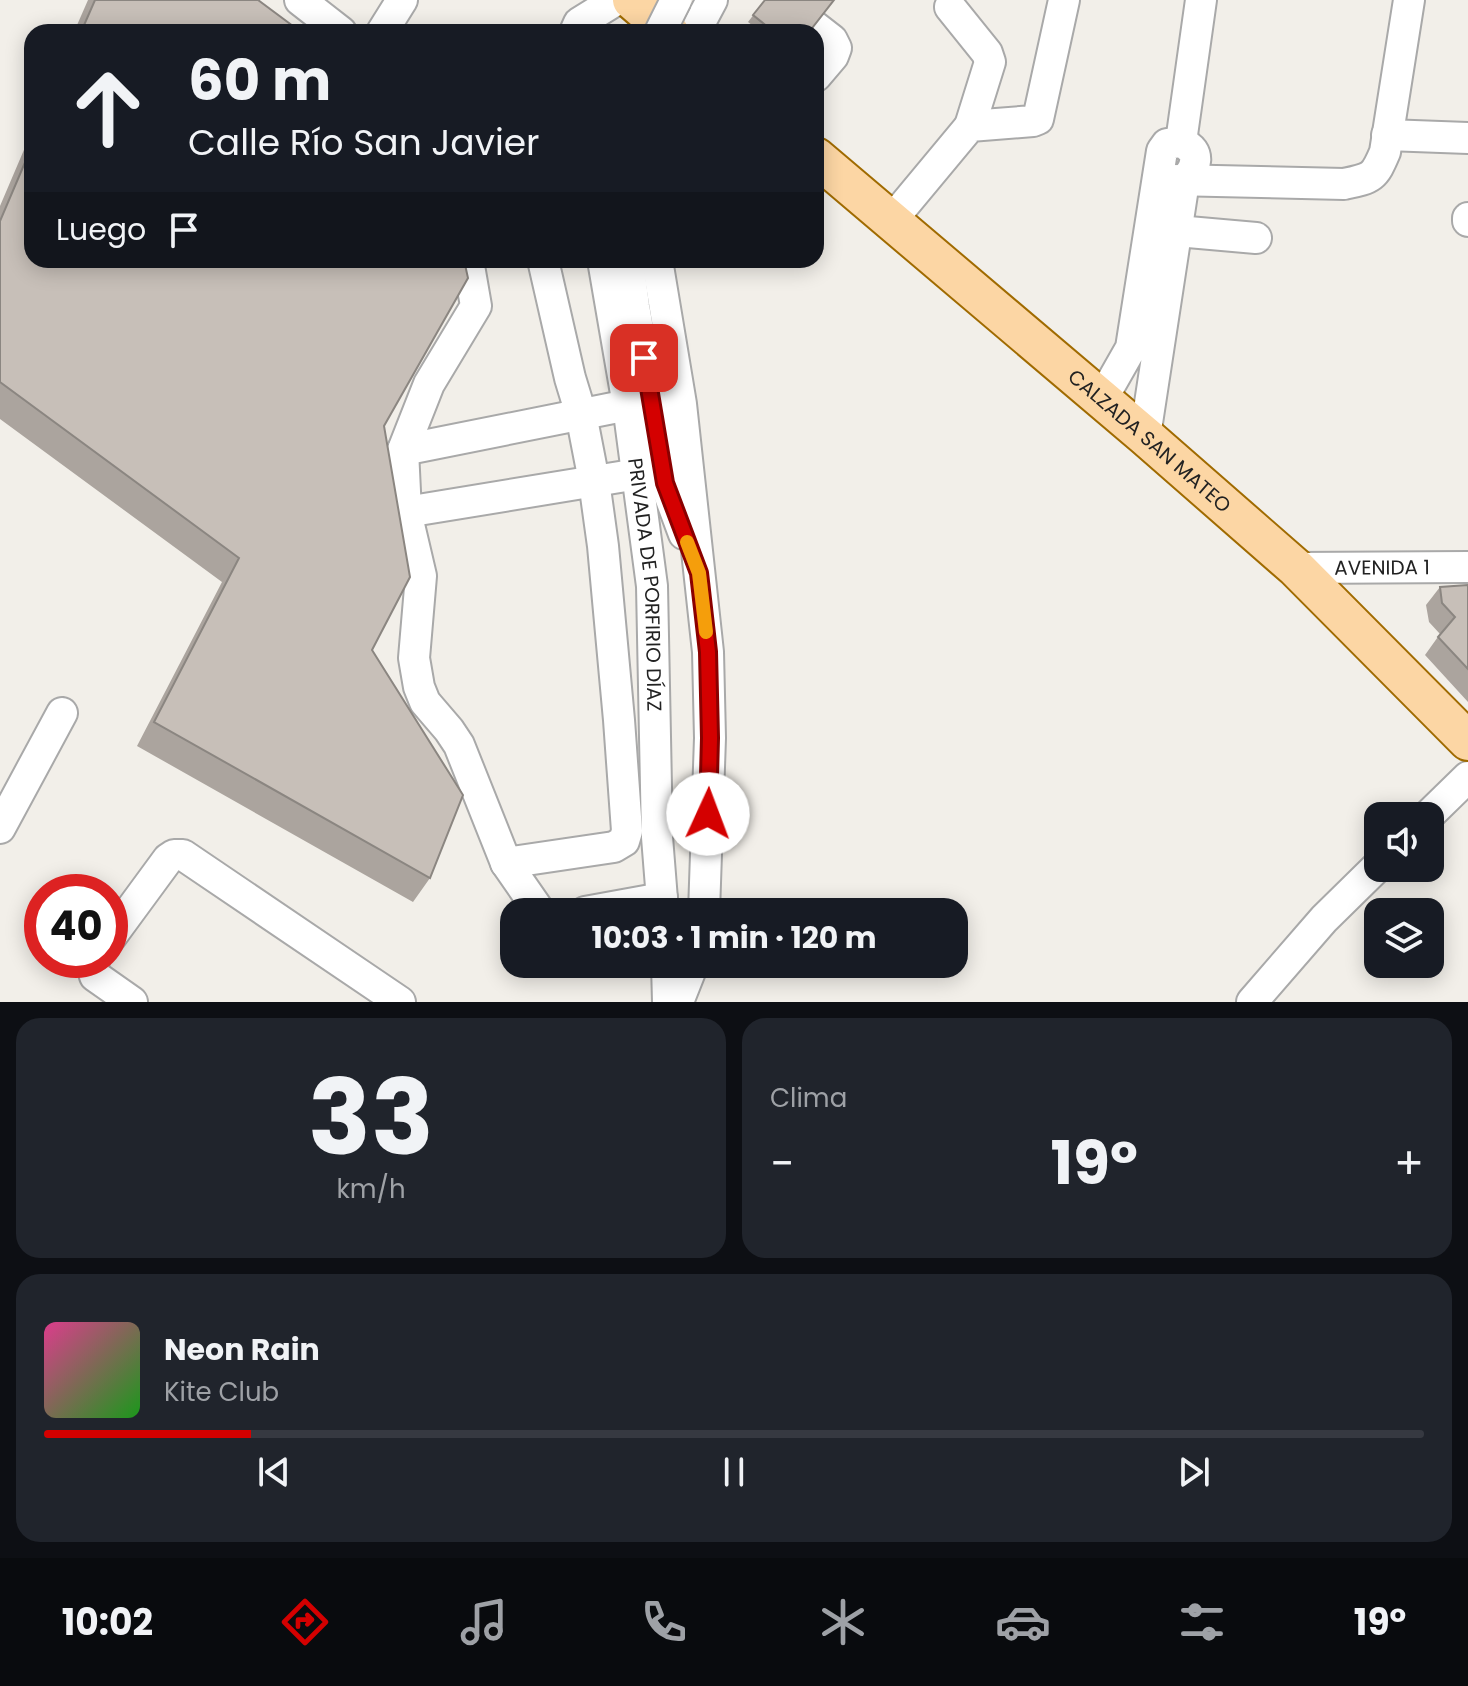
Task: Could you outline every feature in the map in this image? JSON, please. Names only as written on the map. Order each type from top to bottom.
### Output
[{"type":"main road","points":[[643,10],[660,24]]},
{"type":"main road","name":"CALZADA SAN MATEO","points":[[824,164],[1296,568],[1468,741]]},
{"type":"street","points":[[387,24],[402,0]]},
{"type":"street","points":[[699,24],[712,0]]},
{"type":"street","points":[[970,126],[1038,119],[1064,0]]},
{"type":"street","points":[[1145,436],[1177,231],[1171,180],[1159,160],[1167,144],[1181,142],[1201,0]]},
{"type":"street","points":[[1171,180],[1344,184],[1363,180],[1376,172],[1385,152],[1409,0]]},
{"type":"street","points":[[891,221],[970,126],[990,62],[987,53],[950,7]]},
{"type":"street","points":[[579,24],[643,10]]},
{"type":"street","points":[[824,34],[836,48],[824,67]]},
{"type":"street","points":[[1387,135],[1468,138]]},
{"type":"street","points":[[1102,399],[1131,348],[1171,180]]},
{"type":"street","points":[[1177,231],[1256,238]]},
{"type":"street","points":[[469,268],[476,306],[429,384],[403,450],[406,512],[421,576],[414,658],[425,702],[459,745],[506,863],[530,898]]},
{"type":"street","points":[[506,863],[614,847],[624,841],[627,831],[619,720],[594,481],[581,414],[545,268]]},
{"type":"street","name":"PRIVADA DE PORFIRIO DÍAZ","points":[[604,268],[628,405],[651,478],[657,837],[662,898]]},
{"type":"street","points":[[629,268],[651,478],[670,530],[699,573]]},
{"type":"street","points":[[658,268],[681,404],[708,652],[710,738],[705,898]]},
{"type":"street","points":[[403,450],[628,405]]},
{"type":"street","points":[[406,512],[594,481],[651,478]]},
{"type":"street","points":[[652,586],[670,530]]},
{"type":"street","name":"AVENIDA 1","points":[[1296,568],[1468,567]]},
{"type":"street","points":[[0,828],[62,713]]},
{"type":"street","points":[[1442,802],[1468,777]]},
{"type":"street","points":[[657,837],[671,853],[682,856],[694,854],[707,840]]},
{"type":"street","points":[[128,913],[168,859],[183,855],[400,1002]]},
{"type":"street","points":[[1252,1002],[1324,919],[1364,880]]},
{"type":"street","points":[[98,978],[132,1002]]},
{"type":"street","points":[[667,978],[668,1002]]},
{"type":"street","points":[[678,1002],[687,978]]},
{"type":"building","points":[[95,0],[258,0],[290,24],[84,24]]},
{"type":"building","points":[[765,0],[834,0],[815,24],[764,24],[753,15]]},
{"type":"building","points":[[24,165],[24,268],[466,268],[468,278],[384,426],[410,577],[372,650],[463,795],[430,878],[154,722],[239,558],[0,382],[0,221]]},
{"type":"building","points":[[1468,585],[1468,669],[1438,637],[1455,617],[1442,603],[1440,587]]},
{"type":"slow traffic","points":[[687,542],[699,573],[706,632]]},
{"type":"route","points":[[644,358],[665,483],[699,573],[708,652],[708,814]]}]
